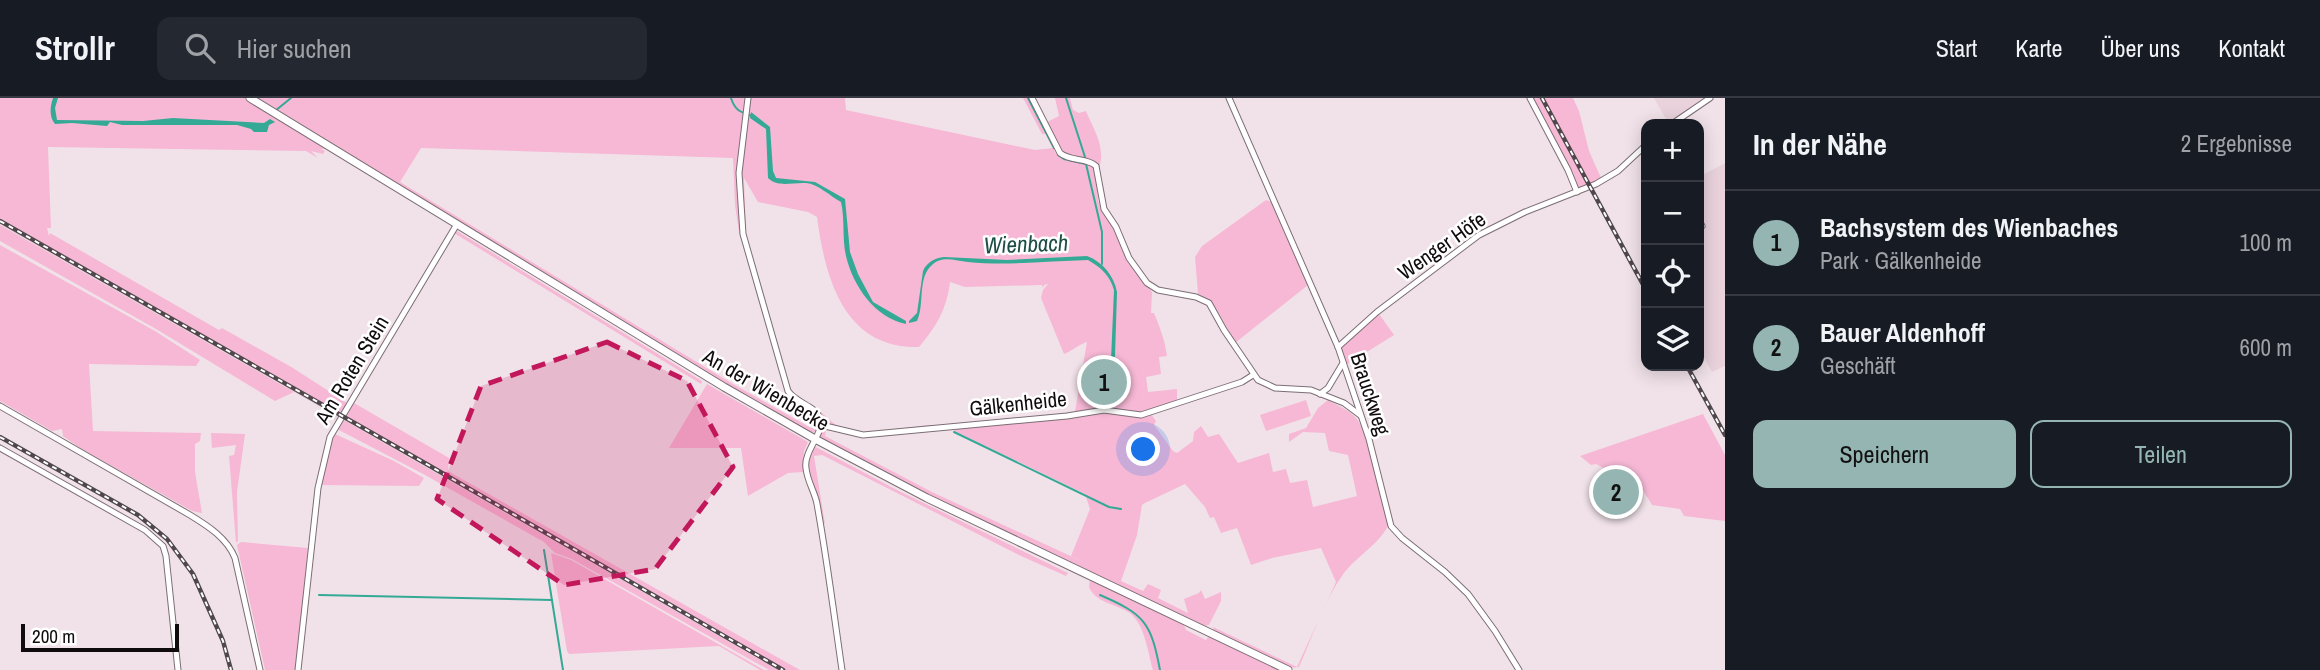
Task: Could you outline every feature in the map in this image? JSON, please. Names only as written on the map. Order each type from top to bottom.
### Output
[{"type":"street","name":"An der Wienbecke","points":[[250,98],[724,387],[815,439],[927,498],[1289,670]]},
{"type":"street","name":"Gälkenheide","points":[[748,98],[739,189],[743,234],[788,391],[794,400],[816,413],[821,425],[869,435],[1068,416],[1097,410],[1145,414],[1242,382],[1253,375]]},
{"type":"street","points":[[1032,98],[1060,153],[1096,166],[1104,209],[1129,258],[1147,283],[1158,290],[1196,297],[1209,303],[1253,375],[1275,388],[1301,388],[1320,394],[1344,403],[1360,415]]},
{"type":"street","name":"Brauckweg","points":[[1229,98],[1338,347],[1376,466],[1391,526],[1468,594],[1519,670]]},
{"type":"street","points":[[1530,98],[1569,170],[1577,192]]},
{"type":"street","points":[[1679,119],[1710,98]]},
{"type":"street","name":"Wenger Höfe","points":[[1338,347],[1377,312],[1479,235],[1618,171],[1641,150]]},
{"type":"street","name":"Am Roten Stein","points":[[298,670],[318,488],[330,437],[457,224]]},
{"type":"street","points":[[1320,394],[1328,388],[1343,363]]},
{"type":"street","points":[[0,406],[190,514],[219,535],[235,558],[260,670]]},
{"type":"street","points":[[821,425],[807,453],[805,466],[817,504],[842,670]]},
{"type":"street","points":[[0,448],[145,530],[163,546],[168,565],[178,670]]},
{"type":"highlighted area","points":[[607,342],[687,381],[733,467],[655,569],[564,585],[437,499],[481,386]]},
{"type":"shaded area","points":[[0,98],[845,98],[846,110],[1035,150],[1053,148],[1046,134],[1042,134],[1023,98],[1030,98],[1056,148],[1056,154],[1061,151],[1047,122],[1059,116],[1055,98],[1070,98],[1073,110],[1079,113],[1086,111],[1099,143],[1100,171],[1096,173],[1101,209],[1116,232],[1127,261],[1152,292],[1151,313],[1154,313],[1160,329],[1167,356],[1159,357],[1161,374],[1146,377],[1148,392],[1177,389],[1177,400],[1142,413],[1126,412],[1126,416],[1151,414],[1156,421],[1154,425],[1177,453],[1193,441],[1194,432],[1201,426],[1208,437],[1219,434],[1238,463],[1269,453],[1273,472],[1286,469],[1290,483],[1307,480],[1313,507],[1357,496],[1348,455],[1329,451],[1325,433],[1303,432],[1289,442],[1289,434],[1306,428],[1318,408],[1328,400],[1350,412],[1362,427],[1372,453],[1388,526],[1379,539],[1344,573],[1326,603],[1336,582],[1321,548],[1251,565],[1237,528],[1221,533],[1214,517],[1210,518],[1205,507],[1185,484],[1145,503],[1142,505],[1137,535],[1121,581],[1143,591],[1148,584],[1161,590],[1158,598],[1188,613],[1184,599],[1201,590],[1205,599],[1221,592],[1221,601],[1209,625],[1203,626],[1119,586],[1117,591],[1183,623],[1186,630],[1206,640],[1207,634],[1282,670],[1153,670],[1145,640],[1135,618],[1125,610],[1096,597],[1089,587],[1091,572],[919,491],[820,436],[822,431],[830,428],[861,436],[943,429],[865,437],[829,430],[825,436],[932,492],[1092,566],[1071,556],[1090,509],[1085,494],[954,431],[955,428],[1074,417],[1087,342],[1064,354],[1041,298],[1048,284],[1043,288],[1042,285],[965,287],[950,282],[940,317],[919,347],[893,344],[873,336],[856,323],[843,306],[833,285],[817,217],[808,212],[758,202],[744,178],[746,234],[741,187],[742,158],[739,158],[738,200],[746,251],[787,393],[819,421],[816,431],[810,433],[731,388],[326,141],[323,145],[325,149],[321,149],[325,151],[323,154],[311,151],[318,158],[306,151],[48,147],[51,228],[47,228],[49,236],[50,233],[219,330],[222,328],[293,368],[347,403],[340,413],[0,219]],"holes":[[[421,148],[733,158],[739,232],[786,394],[790,403],[811,415],[814,425],[811,428],[733,384],[400,182]]]},
{"type":"shaded area","points":[[53,98],[58,98],[55,108],[57,120],[143,121],[173,118],[264,123],[270,119],[275,122],[269,125],[267,132],[254,132],[237,125],[122,125],[110,122],[107,126],[55,124],[51,112]]},
{"type":"shaded area","points":[[1532,98],[1573,98],[1589,151],[1601,178],[1579,189],[1576,187],[1570,169]]},
{"type":"shaded area","points":[[1654,98],[1710,98],[1679,119],[1666,119]]},
{"type":"shaded area","points":[[751,112],[770,127],[773,171],[776,178],[815,182],[845,199],[850,252],[858,274],[873,302],[906,321],[906,324],[895,321],[875,308],[854,278],[845,249],[841,202],[810,184],[781,184],[768,178],[766,129],[750,118]]},
{"type":"shaded area","points":[[1725,163],[1725,366],[1712,372],[1704,357],[1704,174]]},
{"type":"shaded area","points":[[1266,200],[1272,202],[1308,285],[1235,343],[1216,308],[1198,294],[1195,257],[1202,246]]},
{"type":"shaded area","points":[[0,219],[340,413],[336,421],[330,417],[331,413],[0,225]]},
{"type":"shaded area","points":[[0,225],[294,392],[275,401],[156,329],[0,241]]},
{"type":"shaded area","points":[[457,231],[702,381],[701,384],[454,233]]},
{"type":"shaded area","points":[[747,242],[790,387],[837,425],[852,431],[875,432],[865,433],[853,432],[823,421],[815,409],[793,397],[786,381],[761,299]]},
{"type":"shaded area","points":[[0,245],[155,331],[200,360],[196,366],[89,364],[93,431],[201,433],[200,441],[195,444],[195,472],[202,513],[192,511],[80,448],[63,436],[62,429],[52,431],[0,401]]},
{"type":"shaded area","points":[[1087,256],[1107,270],[1117,292],[1115,356],[1104,408],[1100,408],[1111,360],[1114,290],[1104,272],[1088,260],[998,264],[940,260],[927,270],[917,321],[909,323],[917,313],[923,271],[937,258],[1007,260]]},
{"type":"shaded area","points":[[1379,314],[1394,335],[1346,365],[1341,348]]},
{"type":"shaded area","points":[[707,384],[808,442],[804,451],[803,472],[788,473],[748,496],[741,448],[669,448]]},
{"type":"shaded area","points":[[1306,400],[1311,416],[1266,431],[1260,415]]},
{"type":"shaded area","points":[[354,403],[449,458],[448,471],[800,670],[785,670],[346,417]]},
{"type":"shaded area","points":[[1703,414],[1725,455],[1725,521],[1684,516],[1680,509],[1652,505],[1636,479],[1613,473],[1596,464],[1591,465],[1580,456]]},
{"type":"shaded area","points":[[344,415],[785,670],[778,670],[342,419]]},
{"type":"shaded area","points":[[342,419],[778,670],[769,670],[572,559],[555,553],[544,542],[425,475],[337,429]]},
{"type":"shaded area","points":[[918,426],[943,426],[882,431]]},
{"type":"shaded area","points":[[211,433],[245,434],[237,492],[236,543],[229,456],[234,455],[236,445],[212,448]]},
{"type":"shaded area","points":[[335,434],[424,478],[419,486],[320,485]]},
{"type":"shaded area","points":[[814,446],[897,490],[1068,573],[1066,576],[1021,556],[822,455],[814,456],[825,524],[822,522],[809,470],[809,459]]},
{"type":"shaded area","points":[[241,542],[308,548],[296,670],[265,670],[237,545]]},
{"type":"shaded area","points":[[551,553],[571,560],[764,670],[719,646],[569,654]]},
{"type":"shaded area","points":[[1319,619],[1299,667],[1291,668],[1214,631],[1213,627],[1297,667]]},
{"type":"waterway","name":"Wienbach","points":[[275,111],[291,98]]},
{"type":"waterway","name":"Wienbach","points":[[731,98],[737,108],[752,116]]},
{"type":"waterway","points":[[1028,98],[1054,148]]},
{"type":"waterway","points":[[1066,98],[1085,157]]},
{"type":"waterway","points":[[1058,155],[1086,164]]},
{"type":"waterway","points":[[1086,164],[1102,232],[1102,264]]},
{"type":"waterway","points":[[954,432],[1109,507],[1121,509]]},
{"type":"waterway","points":[[544,550],[563,670]]},
{"type":"waterway","points":[[319,595],[552,600]]},
{"type":"waterway","name":"Wienbach","points":[[1100,595],[1127,608],[1143,622],[1153,641],[1160,670]]},
{"type":"railway","points":[[1542,98],[1641,281]]},
{"type":"railway","points":[[0,221],[783,670]]},
{"type":"railway","points":[[1690,371],[1725,435]]},
{"type":"railway","points":[[0,437],[138,515],[167,539],[193,574],[223,641],[231,670]]},
{"type":"place","name":"Bachsystem des Wienbaches","points":[[1104,382]]},
{"type":"place","name":"Bauer Aldenhoff","points":[[1616,492]]}]
